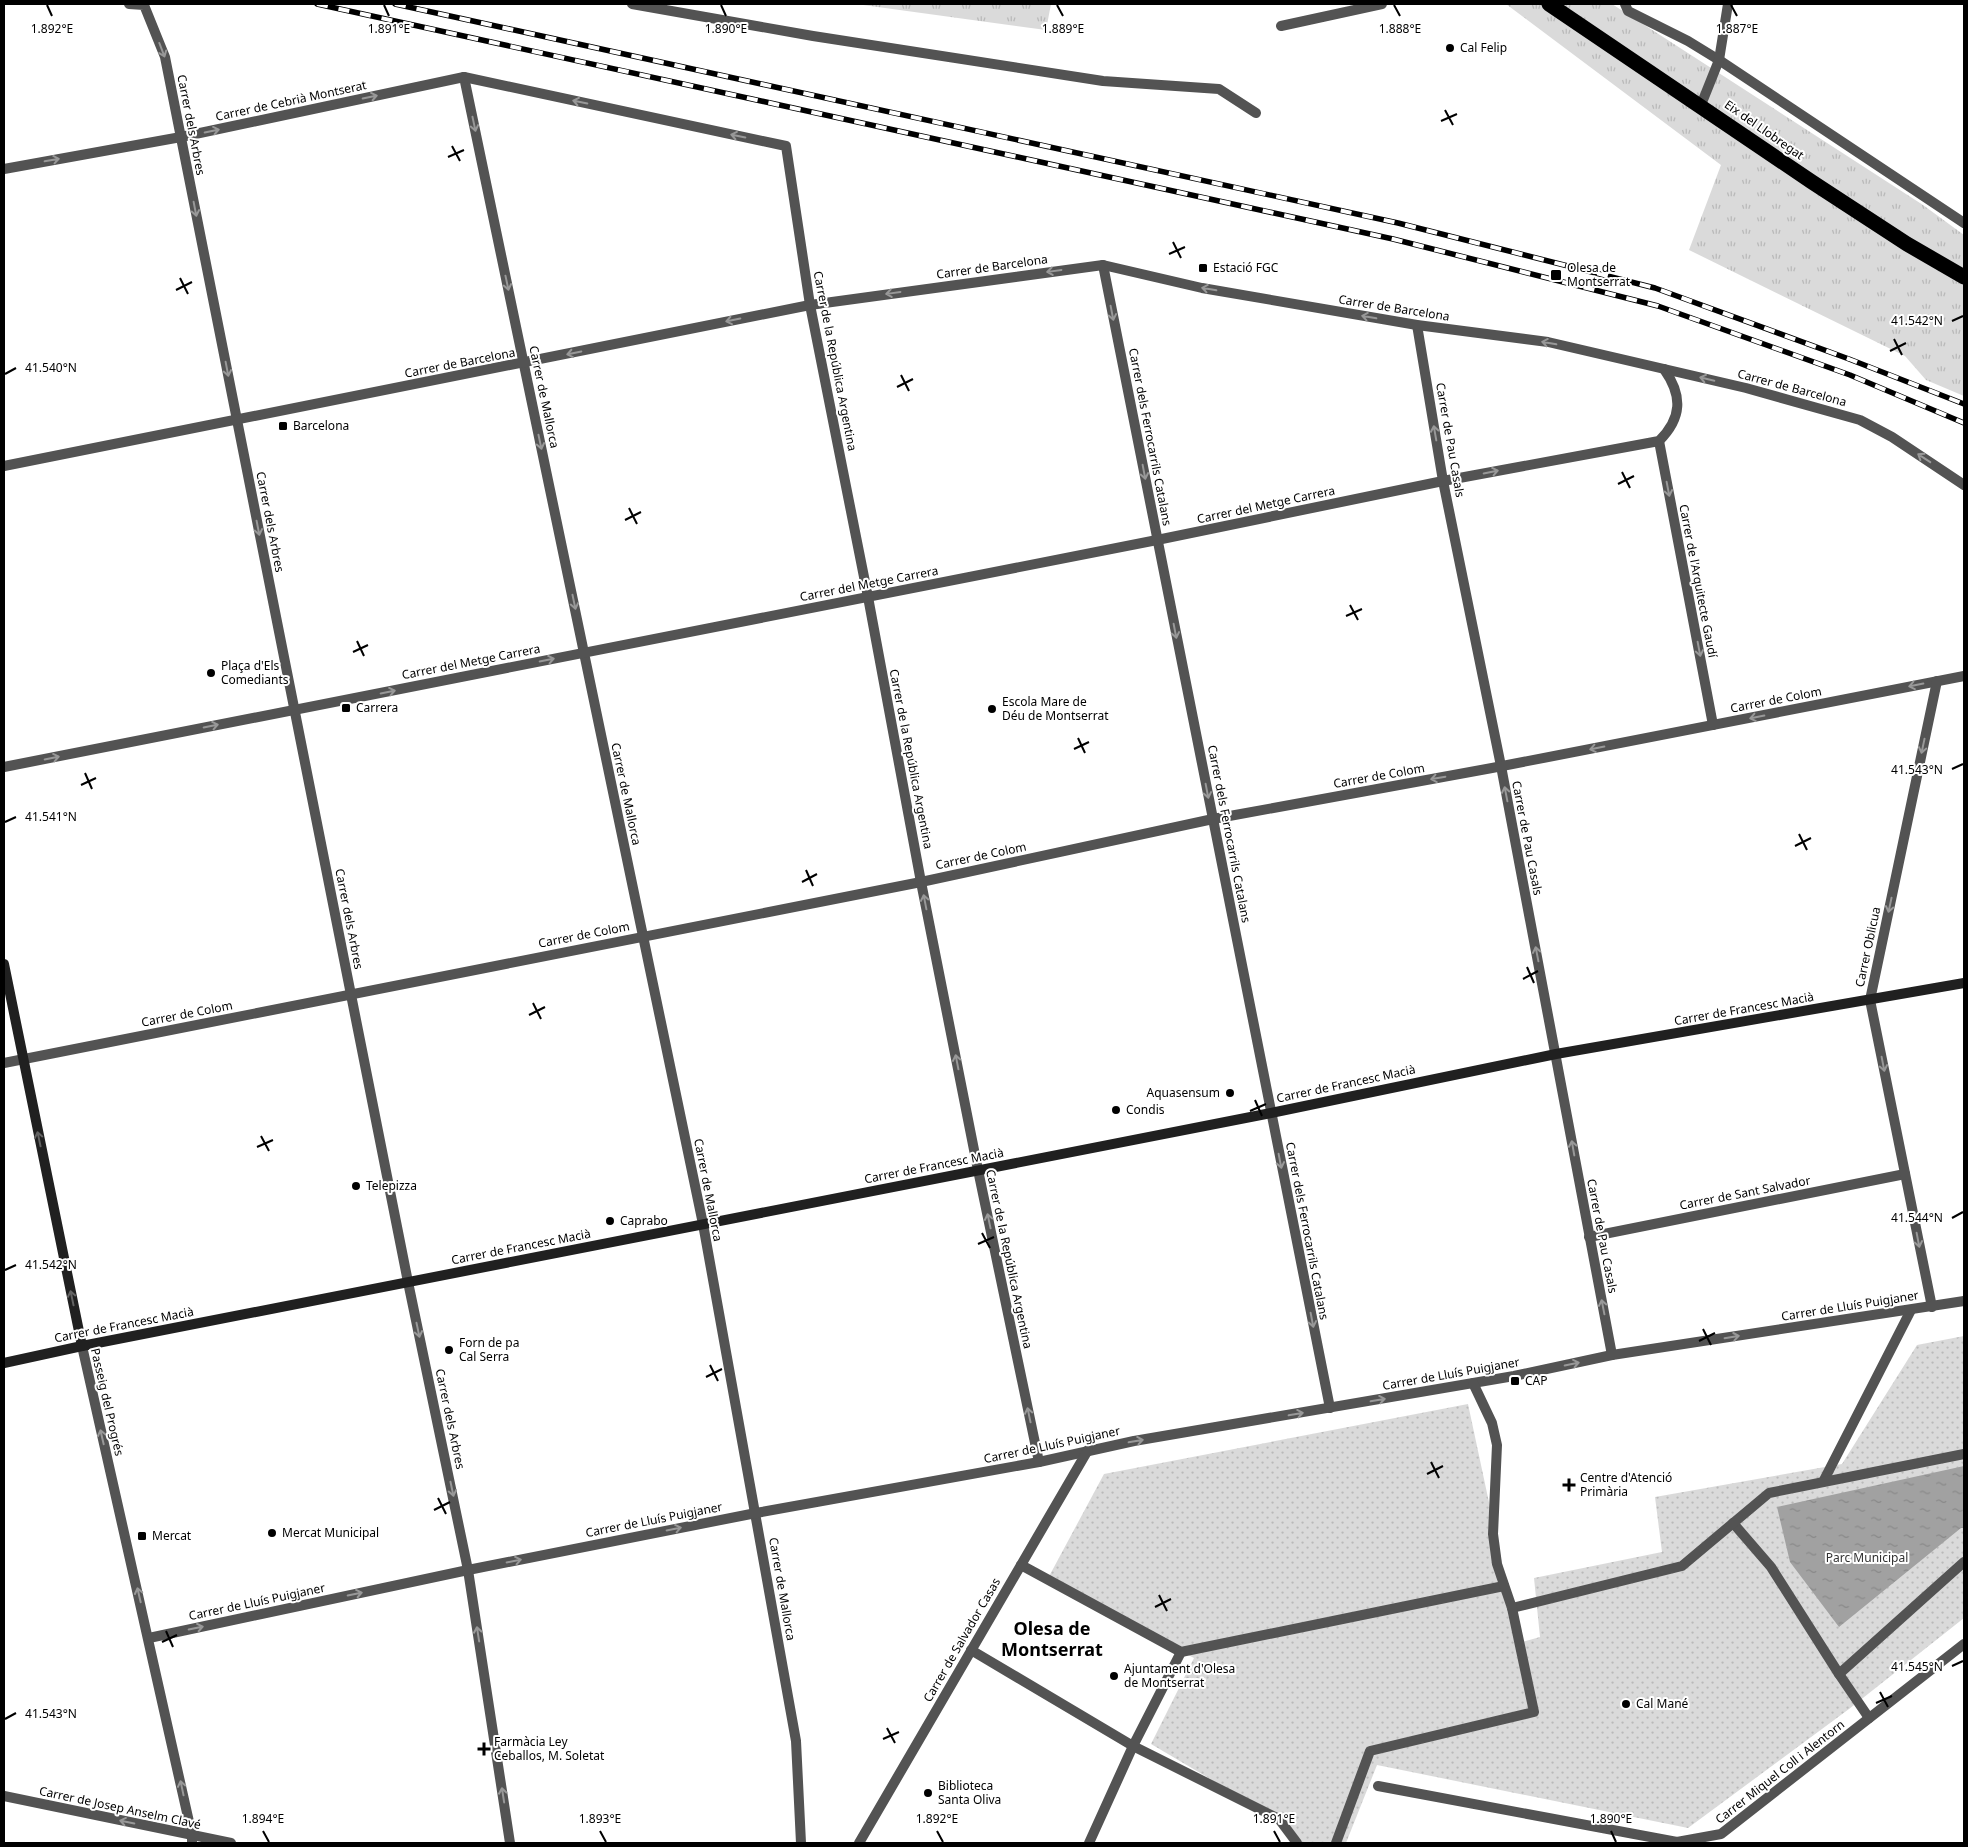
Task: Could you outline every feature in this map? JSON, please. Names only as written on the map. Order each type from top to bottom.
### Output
[{"type":"highway","name":"Eix del Llobregat","points":[[1549,4],[1812,182],[1908,244],[1964,277]]},
{"type":"street","name":"Carrer dels Arbres","points":[[128,4],[144,5],[165,57],[408,1282],[468,1570],[510,1843]]},
{"type":"street","points":[[632,4],[813,36],[1104,81],[1219,89],[1256,113]]},
{"type":"street","points":[[1281,26],[1382,4]]},
{"type":"street","points":[[1625,4],[1628,12],[1688,41],[1719,60],[1964,223]]},
{"type":"street","points":[[1700,105],[1719,60],[1728,4]]},
{"type":"street","name":"Carrer de Cebrià Montserat","points":[[4,169],[181,137],[464,77]]},
{"type":"street","name":"Carrer de la República Argentina","points":[[464,77],[786,146],[810,305],[868,597],[921,882],[1038,1462]]},
{"type":"street","name":"Carrer de Mallorca","points":[[464,77],[703,1224],[796,1741],[801,1843]]},
{"type":"street","name":"Carrer de Barcelona","points":[[4,466],[810,305],[1103,265],[1202,288],[1417,325],[1548,342],[1746,388],[1860,420],[1892,437],[1964,485]]},
{"type":"street","name":"Carrer dels Ferrocarrils Catalans","points":[[1103,265],[1330,1408]]},
{"type":"street","name":"Carrer de Pau Casals","points":[[1417,325],[1444,482],[1501,766],[1612,1355]]},
{"type":"street","points":[[1659,441],[1670,430],[1676,414],[1677,396],[1674,383],[1664,369]]},
{"type":"street","name":"Carrer del Metge Carrera","points":[[4,767],[1659,441]]},
{"type":"street","name":"Carrer de l'Arquitecte Gaudí","points":[[1659,441],[1713,725]]},
{"type":"street","name":"Carrer de Colom","points":[[4,1063],[921,882],[1213,819],[1501,766],[1964,676]]},
{"type":"street","name":"Carrer Oblicua","points":[[1932,1306],[1870,1000],[1937,681]]},
{"type":"street","name":"Passeig del Progrés","points":[[4,964],[82,1346],[149,1638],[192,1839]]},
{"type":"street","name":"Carrer de Francesc Macià","points":[[4,1363],[82,1346],[1271,1113],[1556,1054],[1964,983]]},
{"type":"street","name":"Carrer de Sant Salvador","points":[[1589,1237],[1905,1174]]},
{"type":"street","name":"Carrer de Lluís Puigjaner","points":[[149,1638],[468,1570],[756,1513],[1038,1462],[1088,1450],[1474,1383],[1612,1355],[1964,1301]]},
{"type":"street","points":[[1823,1482],[1912,1310]]},
{"type":"street","points":[[1336,1843],[1370,1751],[1534,1712],[1512,1608],[1497,1564],[1493,1534],[1498,1445],[1492,1423],[1474,1383]]},
{"type":"street","name":"Carrer de Salvador Casas","points":[[858,1843],[1088,1450]]},
{"type":"street","points":[[1512,1608],[1682,1566],[1769,1493],[1964,1454]]},
{"type":"street","points":[[1733,1523],[1771,1567],[1838,1674],[1870,1718]]},
{"type":"street","points":[[1838,1674],[1964,1562]]},
{"type":"street","points":[[1021,1565],[1181,1652],[1504,1586]]},
{"type":"street","name":"Carrer Miquel Coll i Alentorn","points":[[1378,1786],[1677,1842],[1721,1834],[1964,1644]]},
{"type":"street","points":[[971,1650],[1133,1746],[1279,1819],[1297,1843]]},
{"type":"street","points":[[1089,1843],[1133,1746],[1181,1652]]},
{"type":"street","name":"Carrer de Josep Anselm Clavé","points":[[4,1796],[192,1839],[231,1843]]},
{"type":"green space","points":[[856,4],[1051,4],[1046,30]]},
{"type":"green space","points":[[1506,4],[1612,4],[1923,205],[1964,235],[1964,396],[1926,380],[1905,356],[1689,250],[1721,165]]},
{"type":"green space","name":"Parc Municipal","points":[[1964,1336],[1964,1618],[1849,1709],[1688,1828],[1377,1765],[1346,1843],[1302,1843],[1285,1823],[1151,1744],[1194,1658],[1046,1582],[1104,1474],[1468,1404],[1519,1643],[1540,1637],[1534,1578],[1662,1552],[1655,1497],[1842,1464],[1917,1345]]},
{"type":"water","points":[[1964,1466],[1964,1528],[1961,1528],[1839,1627],[1790,1562],[1777,1507]]},
{"type":"railway","points":[[317,4],[1393,239],[1658,306],[1850,375],[1964,423]]},
{"type":"railway","points":[[395,4],[1398,223],[1655,288],[1849,359],[1964,404]]},
{"type":"place","name":"Cal Felip","points":[[1450,48]]},
{"type":"place","name":"Estació FGC","points":[[1203,268]]},
{"type":"place","name":"Olesa de Montserrat","points":[[1556,275]]},
{"type":"place","name":"Barcelona","points":[[283,426]]},
{"type":"place","name":"Plaça d'Els Comediants","points":[[211,673]]},
{"type":"place","name":"Carrera","points":[[346,708]]},
{"type":"place","name":"Escola Mare de Déu de Montserrat","points":[[992,709]]},
{"type":"place","name":"Aquasensum","points":[[1230,1093]]},
{"type":"place","name":"Condis","points":[[1116,1110]]},
{"type":"place","name":"Telepizza","points":[[356,1186]]},
{"type":"place","name":"Caprabo","points":[[610,1221]]},
{"type":"place","name":"Forn de pa Cal Serra","points":[[449,1350]]},
{"type":"place","name":"CAP","points":[[1515,1381]]},
{"type":"place","name":"Centre d'Atenció Primària","points":[[1569,1485]]},
{"type":"place","name":"Mercat Municipal","points":[[272,1533]]},
{"type":"place","name":"Mercat","points":[[142,1536]]},
{"type":"place","name":"Ajuntament d'Olesa de Montserrat","points":[[1114,1676]]},
{"type":"place","name":"Cal Mané","points":[[1626,1704]]},
{"type":"place","name":"Farmàcia Ley Ceballos, M. Soletat","points":[[484,1749]]},
{"type":"place","name":"Biblioteca Santa Oliva","points":[[928,1793]]},
{"type":"district","name":"Olesa de Montserrat","points":[[1052,1639]]}]
